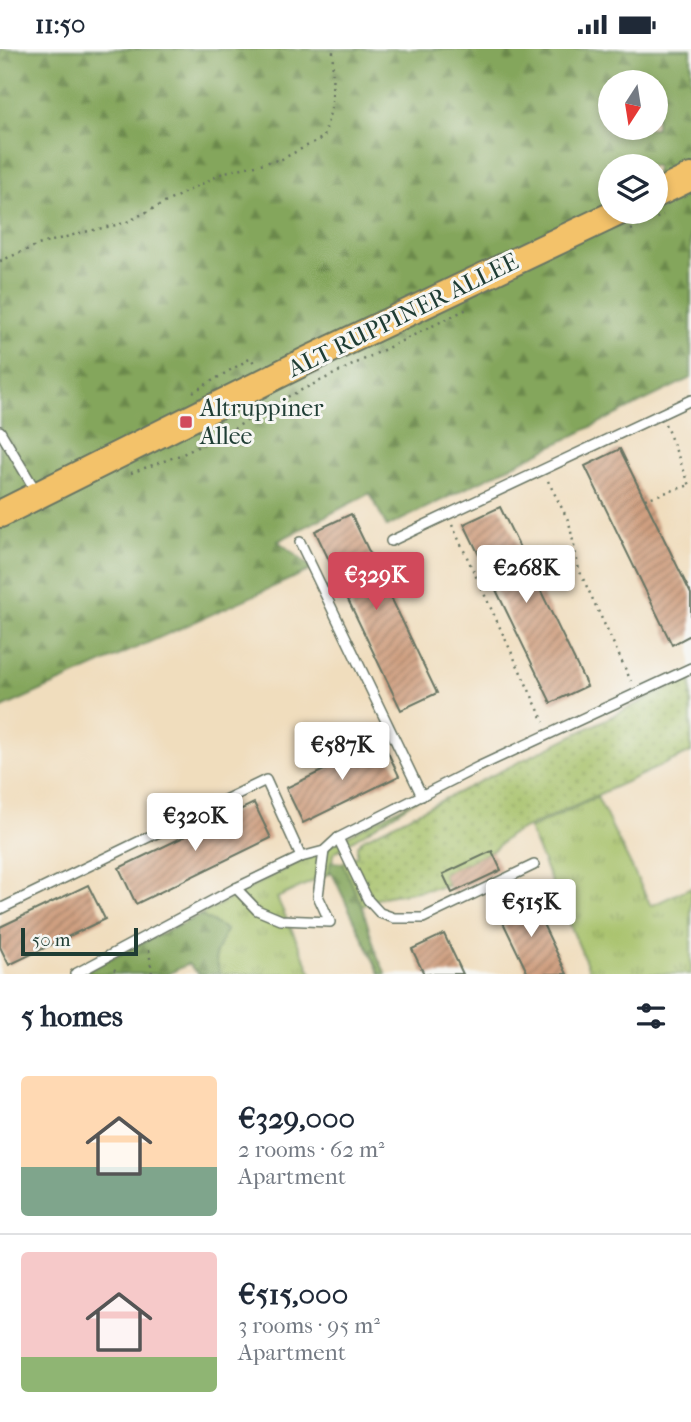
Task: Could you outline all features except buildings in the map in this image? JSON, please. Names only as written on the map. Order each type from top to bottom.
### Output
[{"type":"main road","points":[[668,198],[691,177]]},
{"type":"main road","name":"ALT RUPPINER ALLEE","points":[[0,514],[306,362],[617,224]]},
{"type":"lane","points":[[391,541],[691,400]]},
{"type":"lane","points":[[0,431],[38,495]]},
{"type":"lane","points":[[300,542],[422,796]]},
{"type":"lane","points":[[75,974],[236,888],[302,857],[324,851],[338,838],[422,796],[691,668]]},
{"type":"lane","points":[[0,909],[266,780],[302,857]]},
{"type":"lane","points":[[338,838],[368,900],[380,913],[394,918],[423,918],[534,866]]},
{"type":"lane","points":[[236,888],[257,910],[281,920],[330,922],[318,896],[324,851]]},
{"type":"path","points":[[0,261],[80,233],[125,223],[225,172],[282,159],[324,137],[332,104],[333,49]]},
{"type":"path","points":[[125,476],[183,454],[232,430],[273,404],[470,308]]},
{"type":"path","points":[[645,499],[690,486],[663,420]]},
{"type":"path","points":[[543,470],[569,522],[579,570],[637,694]]},
{"type":"path","points":[[447,515],[550,734]]},
{"type":"path","points":[[147,936],[152,974]]},
{"type":"green space","points":[[0,49],[691,49],[691,378],[387,527],[370,493],[278,541],[313,569],[0,709]]},
{"type":"green space","points":[[691,677],[691,752],[510,835],[492,851],[443,874],[448,886],[382,897],[362,906],[342,863],[357,856],[357,846],[363,839]]},
{"type":"green space","points":[[422,796],[335,852],[328,874],[277,898],[312,974],[218,972],[215,955],[226,930],[200,915]]},
{"type":"green space","points":[[597,797],[651,906],[691,887],[691,974],[591,974],[529,829]]},
{"type":"green space","points":[[331,862],[342,863],[362,906],[378,958],[386,974],[380,974],[332,873],[328,874]]},
{"type":"green space","points":[[200,915],[226,930],[215,955],[220,974],[199,974],[188,964],[168,974],[78,974]]},
{"type":"place","name":"Altruppiner Allee","points":[[186,422]]}]
